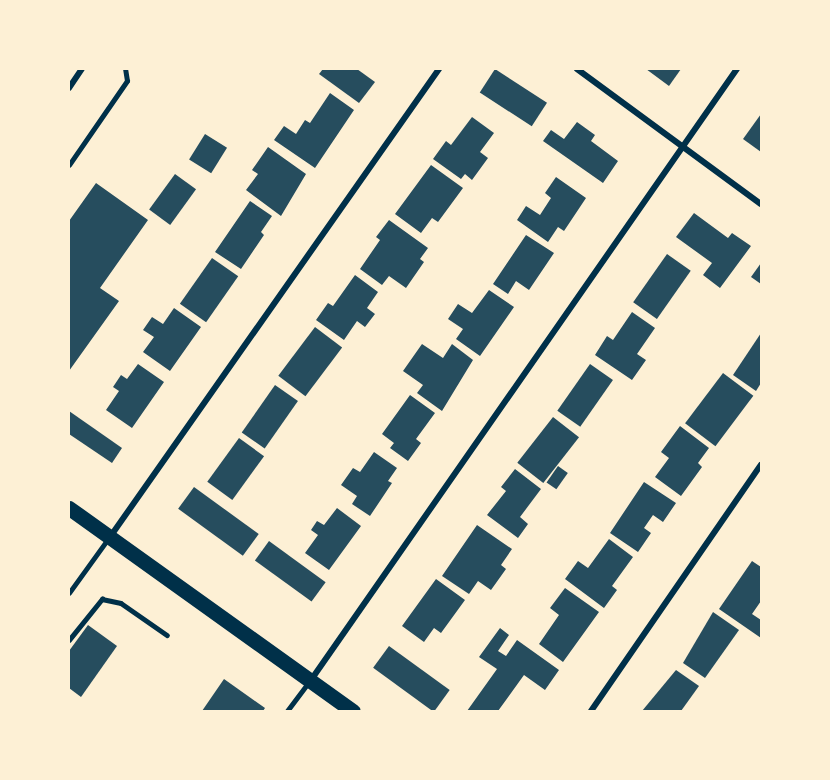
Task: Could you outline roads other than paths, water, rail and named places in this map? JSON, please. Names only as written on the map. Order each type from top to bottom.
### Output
[{"type":"main road","points":[[69,508],[353,711]]},
{"type":"street","points":[[69,88],[82,69]]},
{"type":"street","points":[[110,537],[439,69]]},
{"type":"street","points":[[577,69],[761,204]]},
{"type":"street","points":[[310,680],[737,69]]},
{"type":"street","points":[[591,711],[761,465]]},
{"type":"lane","points":[[69,165],[127,81],[125,69]]},
{"type":"lane","points":[[69,151],[76,156]]},
{"type":"lane","points":[[69,593],[110,537]]},
{"type":"lane","points":[[69,640],[94,605],[111,599],[167,635]]},
{"type":"lane","points":[[287,711],[310,680]]}]
